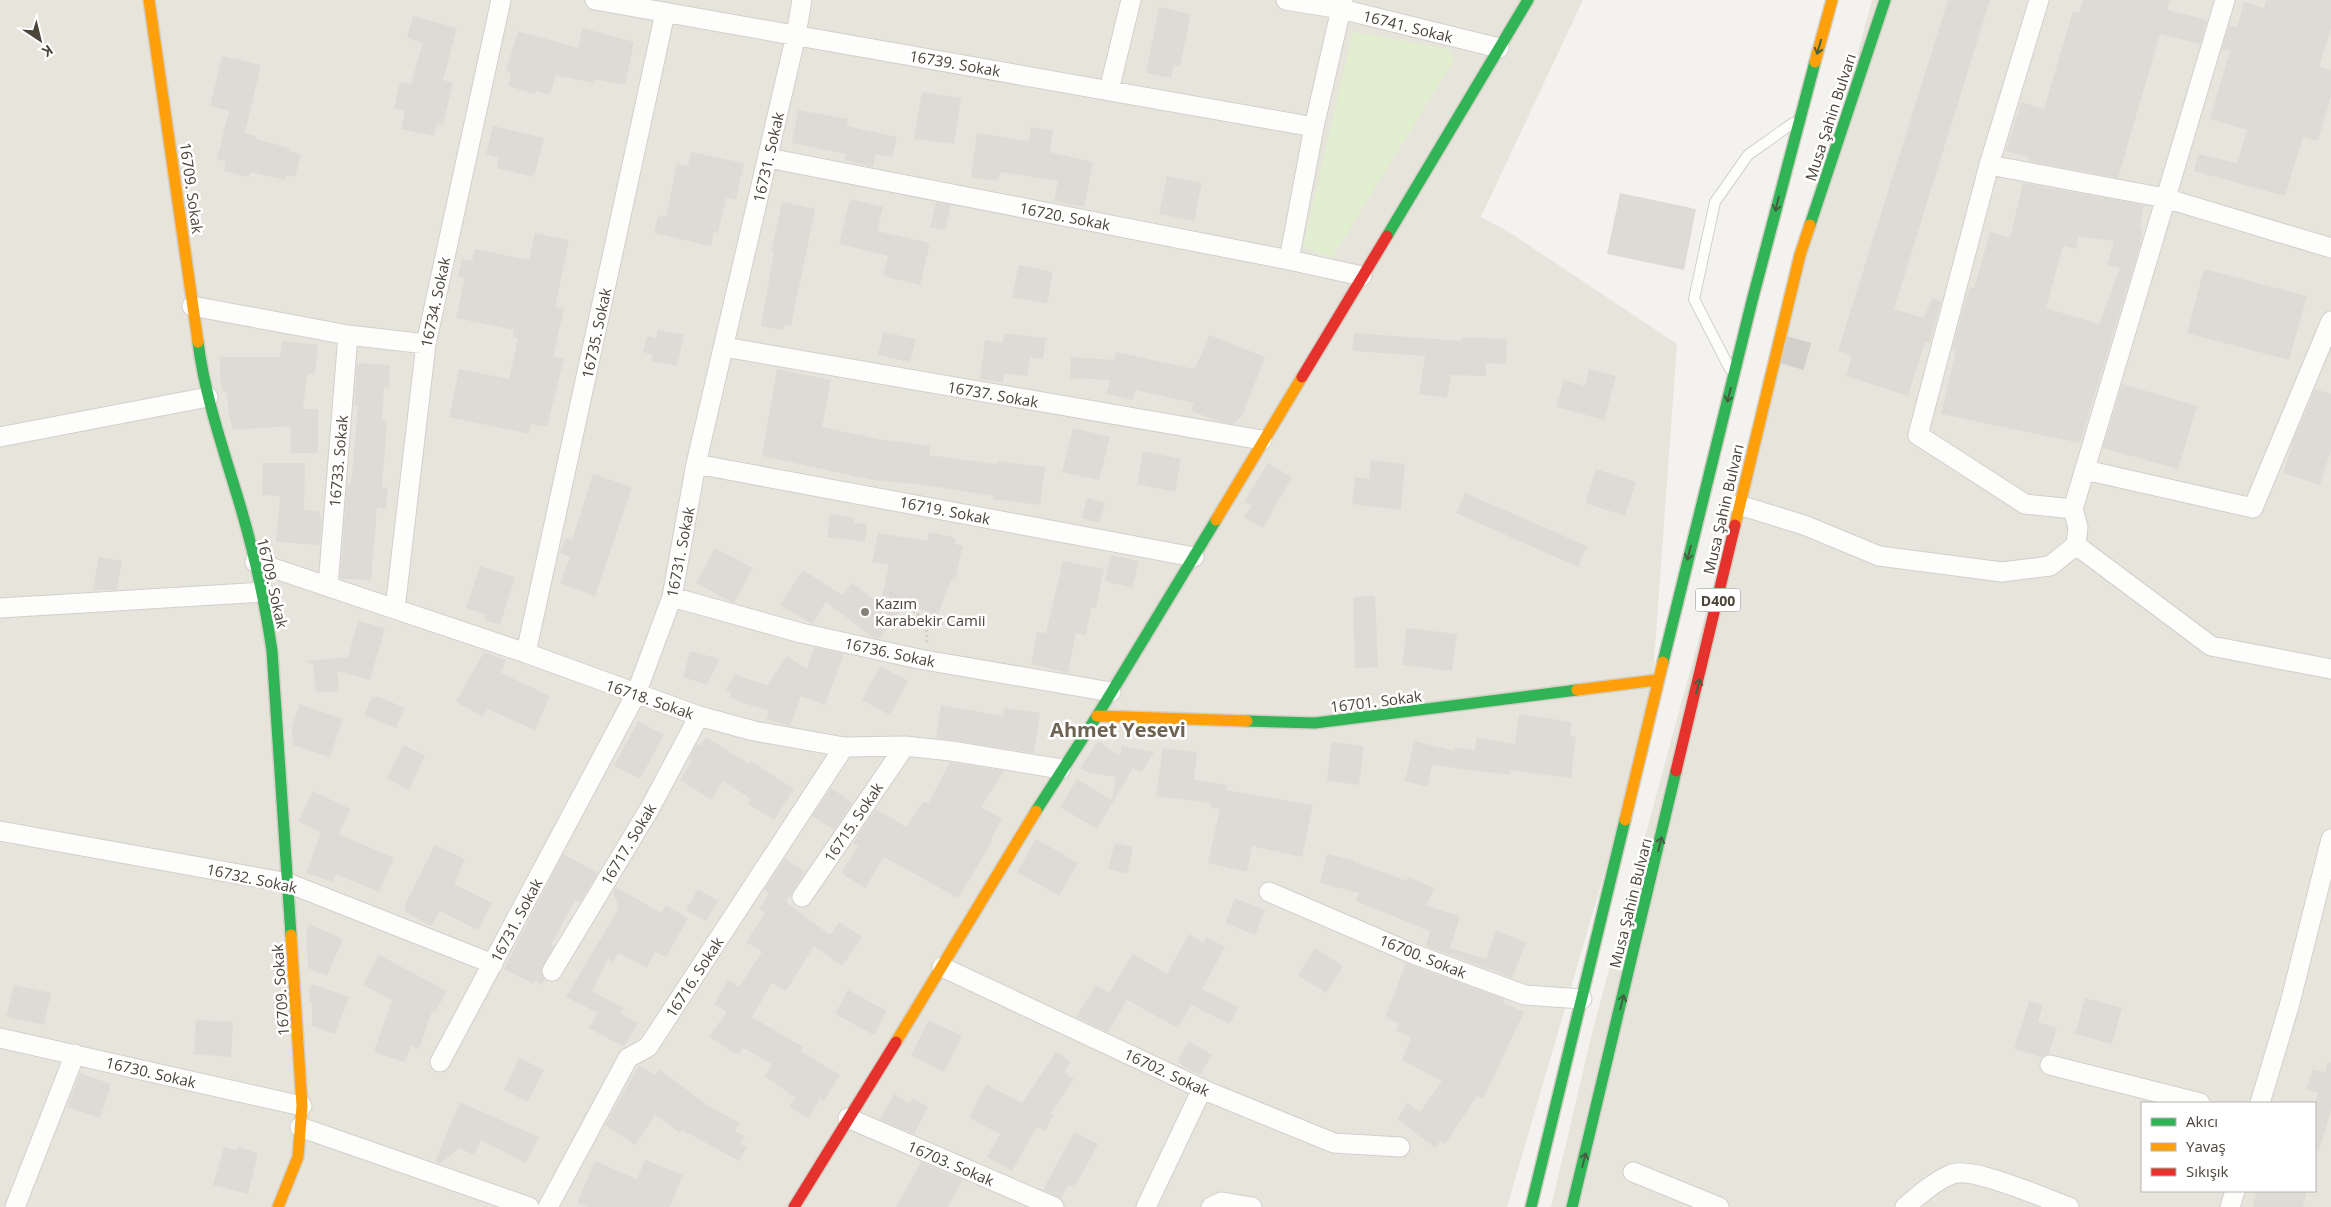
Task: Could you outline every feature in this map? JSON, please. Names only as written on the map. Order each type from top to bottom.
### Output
[{"type":"main road","name":"16709. Sokak","points":[[149,0],[192,306],[208,397],[264,592],[272,651],[302,1106],[298,1157],[278,1207]]},
{"type":"main road","points":[[794,1207],[942,967],[1060,769],[1112,692],[1528,0]]},
{"type":"main road","name":"Musa Şahin Bulvarı","points":[[1531,1207],[1657,680],[1800,118],[1832,0]]},
{"type":"main road","name":"Musa Şahin Bulvarı","points":[[1572,1207],[1793,281],[1885,0]]},
{"type":"main road","points":[[1793,281],[1801,306]]},
{"type":"main road","points":[[1747,472],[1772,420]]},
{"type":"main road","name":"16701. Sokak","points":[[1097,716],[1315,723],[1657,680]]},
{"type":"street","name":"16734. Sokak","points":[[395,609],[426,344],[501,0]]},
{"type":"street","name":"16731. Sokak","points":[[440,1062],[636,694],[672,597],[696,464],[768,158],[802,0]]},
{"type":"street","points":[[1109,90],[1131,0]]},
{"type":"street","name":"16741. Sokak","points":[[1286,0],[1342,5],[1500,48]]},
{"type":"street","points":[[2039,0],[1989,165],[1918,435],[2024,504],[2073,509]]},
{"type":"street","points":[[1739,505],[1804,526],[1879,556],[2002,572],[2050,566],[2076,545],[2078,527],[2073,509],[2225,0]]},
{"type":"street","name":"16739. Sokak","points":[[604,1],[1314,127]]},
{"type":"street","points":[[1289,260],[1314,127],[1342,5]]},
{"type":"street","name":"16735. Sokak","points":[[526,654],[665,13]]},
{"type":"street","name":"16720. Sokak","points":[[768,158],[1362,276]]},
{"type":"street","points":[[1989,165],[2165,198],[2331,248]]},
{"type":"street","points":[[192,306],[348,335],[426,344]]},
{"type":"street","points":[[2085,470],[2253,508],[2331,321]]},
{"type":"street","name":"16733. Sokak","points":[[328,586],[348,335]]},
{"type":"street","name":"16737. Sokak","points":[[724,347],[1262,440]]},
{"type":"street","points":[[0,437],[208,397]]},
{"type":"street","name":"16719. Sokak","points":[[696,464],[1194,557]]},
{"type":"street","points":[[2076,545],[2211,646],[2331,669]]},
{"type":"street","name":"16718. Sokak","points":[[255,562],[526,654],[700,716],[754,731],[844,747],[905,746],[951,751],[1060,769]]},
{"type":"street","points":[[0,608],[264,592]]},
{"type":"street","name":"16736. Sokak","points":[[672,597],[801,633],[928,661],[1112,692]]},
{"type":"street","name":"16717. Sokak","points":[[552,971],[650,808],[700,716]]},
{"type":"street","name":"16715. Sokak","points":[[802,897],[905,746]]},
{"type":"street","name":"16716. Sokak","points":[[548,1207],[628,1058],[648,1047],[844,747]]},
{"type":"street","name":"16732. Sokak","points":[[0,831],[288,883],[493,964]]},
{"type":"street","points":[[2260,1102],[2290,1003],[2331,838]]},
{"type":"street","name":"16700. Sokak","points":[[1269,892],[1411,953],[1526,995],[1582,999]]},
{"type":"street","name":"16702. Sokak","points":[[942,967],[1202,1089],[1334,1143],[1400,1147]]},
{"type":"street","name":"16730. Sokak","points":[[0,1038],[302,1106]]},
{"type":"street","points":[[15,1207],[75,1054]]},
{"type":"street","points":[[2050,1065],[2196,1102]]},
{"type":"street","points":[[1146,1207],[1202,1089]]},
{"type":"street","name":"16703. Sokak","points":[[848,1118],[1054,1207]]},
{"type":"street","points":[[300,1127],[529,1207]]},
{"type":"street","points":[[1633,1172],[1719,1207]]},
{"type":"street","points":[[1905,1207],[1946,1178],[1965,1172],[1981,1175],[2069,1207]]},
{"type":"street","points":[[2230,1207],[2235,1192]]},
{"type":"street","points":[[1211,1207],[1222,1202],[1252,1207]]},
{"type":"lane","points":[[1734,375],[1694,299],[1715,202],[1748,155],[1800,118]]},
{"type":"path","points":[[890,592],[926,621],[928,661]]},
{"type":"shaded area","points":[[0,0],[1583,0],[1481,217],[1512,234],[1677,344],[1650,717],[1507,1207],[0,1207]]},
{"type":"shaded area","points":[[1872,0],[2331,0],[2331,1207],[1551,1207],[1594,1025]]},
{"type":"green space","points":[[1353,32],[1449,49],[1454,60],[1332,258],[1303,247]]},
{"type":"building","points":[[1948,0],[1990,0],[1894,309],[1924,318],[1932,298],[1941,301],[1930,343],[1925,342],[1908,396],[1846,376],[1852,356],[1838,351]]},
{"type":"building","points":[[2083,0],[2170,0],[2167,10],[2207,20],[2200,44],[2160,34],[2118,178],[2028,161],[2028,157],[2006,151],[2021,102],[2044,109],[2073,11],[2079,13]]},
{"type":"building","points":[[2266,0],[2331,0],[2331,28],[2319,67],[2331,70],[2331,96],[2318,141],[2303,137],[2285,196],[2194,171],[2198,154],[2237,163],[2247,130],[2210,119],[2230,51],[2222,49],[2229,25],[2237,27],[2244,2],[2264,8]]},
{"type":"building","points":[[1159,7],[1191,14],[1180,66],[1174,65],[1171,78],[1146,73]]},
{"type":"building","points":[[413,16],[457,28],[443,80],[453,83],[443,124],[437,123],[434,136],[401,129],[405,111],[394,108],[400,82],[411,84],[423,43],[407,38]]},
{"type":"building","points":[[582,28],[634,42],[625,85],[594,79],[593,83],[556,75],[550,95],[536,91],[535,94],[508,86],[511,73],[506,71],[518,31],[578,48]]},
{"type":"building","points":[[222,56],[261,65],[245,133],[256,136],[255,139],[290,148],[290,151],[301,154],[295,177],[286,175],[285,180],[250,172],[249,177],[224,171],[226,162],[217,159],[229,111],[210,106]]},
{"type":"building","points":[[922,92],[961,98],[954,144],[914,139]]},
{"type":"building","points":[[798,110],[848,119],[847,126],[897,137],[892,157],[876,154],[873,167],[844,160],[846,154],[792,143]]},
{"type":"building","points":[[493,126],[544,138],[534,177],[497,168],[499,158],[486,154]]},
{"type":"building","points":[[1031,127],[1053,130],[1050,152],[1093,162],[1084,207],[1054,201],[1058,181],[1000,172],[998,181],[971,177],[977,133],[1029,141]]},
{"type":"building","points":[[691,152],[744,163],[736,200],[726,198],[718,233],[714,232],[711,246],[654,233],[658,215],[666,217],[677,164],[688,166]]},
{"type":"building","points":[[1167,176],[1202,183],[1194,221],[1159,214]]},
{"type":"building","points":[[2023,183],[2144,205],[2140,228],[2142,228],[2141,242],[2080,443],[1941,414],[1956,350],[1952,349],[1970,287],[1974,288],[1990,232],[2010,238]],"holes":[[[2078,237],[2114,241],[2107,265],[2120,268],[2099,324],[2046,308],[2063,246],[2076,249]]]},
{"type":"building","points":[[1620,193],[1696,209],[1684,270],[1607,254]]},
{"type":"building","points":[[850,199],[883,207],[877,231],[930,243],[920,285],[883,276],[888,256],[839,244]]},
{"type":"building","points":[[782,202],[815,209],[791,326],[784,325],[783,330],[761,326],[774,252],[771,252]]},
{"type":"building","points":[[936,202],[951,205],[945,230],[930,227]]},
{"type":"building","points":[[535,233],[569,240],[555,307],[564,309],[553,357],[564,359],[547,427],[531,424],[529,434],[449,417],[459,369],[509,379],[518,338],[513,337],[514,330],[456,318],[465,278],[458,276],[462,259],[472,261],[475,249],[529,260]]},
{"type":"building","points":[[1019,265],[1053,272],[1047,304],[1012,297]]},
{"type":"building","points":[[2204,269],[2307,296],[2289,360],[2187,333]]},
{"type":"building","points":[[658,330],[684,335],[677,366],[651,361],[653,355],[643,352],[647,336],[656,338]]},
{"type":"building","points":[[883,332],[916,339],[910,362],[878,355]]},
{"type":"building","points":[[1004,333],[1046,338],[1043,359],[1030,357],[1027,376],[1004,374],[1003,383],[980,379],[985,340],[1003,343]]},
{"type":"building","points":[[1354,333],[1462,341],[1462,337],[1507,339],[1506,364],[1486,363],[1486,376],[1451,375],[1447,398],[1419,394],[1425,356],[1352,351]]},
{"type":"building","points":[[1209,335],[1265,357],[1242,416],[1233,424],[1215,420],[1191,411],[1194,403],[1135,390],[1133,400],[1106,394],[1110,380],[1070,378],[1071,357],[1114,360],[1116,352],[1195,369]]},
{"type":"building","points":[[282,341],[318,345],[315,375],[307,374],[303,409],[318,409],[318,453],[291,453],[290,426],[233,430],[228,411],[227,392],[223,392],[220,377],[220,357],[280,357]]},
{"type":"building","points":[[357,363],[390,365],[389,388],[384,387],[382,421],[387,421],[382,487],[388,488],[386,509],[377,508],[371,580],[340,579],[347,485],[351,484],[358,406],[354,406]]},
{"type":"building","points":[[777,369],[831,380],[822,427],[878,439],[930,446],[929,455],[997,464],[997,461],[1045,467],[1040,505],[993,499],[993,496],[925,485],[873,480],[762,456]]},
{"type":"building","points":[[1589,369],[1616,376],[1604,420],[1556,407],[1564,380],[1585,386]]},
{"type":"building","points":[[2122,384],[2197,406],[2178,469],[2103,448]]},
{"type":"building","points":[[2315,389],[2331,394],[2331,450],[2320,485],[2283,473],[2293,441]]},
{"type":"building","points":[[1073,428],[1110,437],[1099,480],[1062,472]]},
{"type":"building","points":[[1143,451],[1181,459],[1175,492],[1137,484]]},
{"type":"building","points":[[1371,460],[1405,464],[1401,510],[1352,504],[1355,477],[1369,479]]},
{"type":"building","points":[[263,463],[305,463],[304,510],[319,511],[320,517],[322,517],[320,545],[276,542],[280,496],[262,495]]},
{"type":"building","points":[[1268,463],[1292,477],[1263,528],[1244,518],[1251,506],[1244,502]]},
{"type":"building","points":[[1596,469],[1636,482],[1625,516],[1585,503]]},
{"type":"building","points":[[593,474],[632,487],[595,596],[560,583],[570,557],[560,553],[566,538],[572,540]]},
{"type":"building","points":[[1465,493],[1587,546],[1578,567],[1456,513]]},
{"type":"building","points":[[1087,498],[1105,503],[1099,523],[1082,518]]},
{"type":"building","points":[[830,514],[854,518],[854,523],[867,524],[865,542],[827,537]]},
{"type":"building","points":[[929,532],[956,538],[955,544],[963,546],[955,580],[952,579],[937,616],[906,604],[880,639],[874,638],[826,602],[812,624],[780,605],[803,570],[842,595],[852,583],[880,604],[889,565],[872,562],[878,533],[927,541]]},
{"type":"building","points":[[715,548],[753,568],[734,603],[696,583]]},
{"type":"building","points":[[1111,555],[1139,561],[1132,588],[1105,581]]},
{"type":"building","points":[[99,557],[122,561],[117,590],[93,590]]},
{"type":"building","points":[[1063,561],[1104,569],[1096,608],[1091,607],[1086,635],[1076,633],[1068,673],[1031,664],[1037,632],[1046,633]]},
{"type":"building","points":[[480,566],[515,577],[500,625],[484,620],[486,614],[466,608]]},
{"type":"building","points":[[1375,596],[1378,667],[1355,668],[1353,597]]},
{"type":"building","points":[[358,621],[385,628],[370,680],[337,671],[339,691],[316,693],[313,665],[305,661],[348,657]]},
{"type":"building","points":[[1407,628],[1457,634],[1452,671],[1402,665]]},
{"type":"building","points":[[814,647],[844,654],[825,705],[801,696],[790,726],[766,719],[769,711],[729,698],[731,692],[725,690],[735,675],[767,685],[787,656],[807,669]]},
{"type":"building","points":[[690,651],[720,659],[707,685],[683,677]]},
{"type":"building","points":[[484,652],[506,660],[501,673],[550,696],[535,730],[487,709],[483,717],[456,702]]},
{"type":"building","points":[[880,666],[908,681],[890,715],[862,700]]},
{"type":"building","points":[[372,697],[379,697],[405,708],[396,728],[364,715]]},
{"type":"building","points":[[299,704],[343,719],[330,757],[293,745],[292,726]]},
{"type":"building","points":[[941,705],[1003,716],[1004,708],[1040,713],[1034,753],[936,738]]},
{"type":"building","points":[[1519,714],[1572,722],[1570,736],[1576,737],[1571,778],[1511,770],[1510,775],[1432,765],[1427,787],[1405,781],[1414,741],[1454,751],[1455,747],[1475,750],[1477,738],[1515,744]]},
{"type":"building","points":[[638,721],[664,735],[640,779],[614,766]]},
{"type":"building","points":[[706,737],[749,764],[751,761],[794,789],[774,820],[748,804],[751,799],[723,781],[712,800],[680,780],[692,760],[689,759],[697,744],[700,746]]},
{"type":"building","points":[[1098,741],[1120,756],[1122,746],[1154,752],[1142,772],[1133,768],[1097,829],[1060,807],[1077,779],[1112,800],[1116,777],[1086,772],[1080,768]]},
{"type":"building","points":[[1331,742],[1364,746],[1359,785],[1327,781]]},
{"type":"building","points":[[403,745],[425,755],[409,790],[387,779]]},
{"type":"building","points":[[1163,748],[1197,752],[1194,780],[1227,785],[1226,790],[1313,805],[1302,857],[1252,846],[1247,872],[1208,863],[1220,809],[1211,808],[1211,803],[1156,796]]},
{"type":"building","points":[[950,762],[1004,771],[981,807],[1002,819],[990,841],[992,842],[958,898],[884,857],[865,888],[841,873],[858,846],[853,843],[876,809],[906,827],[924,801],[928,804]]},
{"type":"building","points":[[831,788],[853,803],[834,830],[812,816]]},
{"type":"building","points":[[313,791],[350,809],[339,834],[394,858],[379,892],[336,874],[333,882],[306,873],[321,833],[298,821]]},
{"type":"building","points":[[1036,839],[1078,863],[1059,896],[1017,872]]},
{"type":"building","points":[[1115,843],[1133,847],[1127,874],[1108,869]]},
{"type":"building","points":[[435,845],[465,859],[454,884],[492,903],[478,930],[440,911],[431,926],[405,912],[405,905]]},
{"type":"building","points":[[563,854],[598,873],[580,903],[575,900],[551,945],[554,946],[541,970],[545,979],[542,985],[535,981],[534,984],[504,969]]},
{"type":"building","points":[[1327,854],[1354,860],[1354,862],[1407,881],[1408,877],[1434,888],[1426,906],[1460,916],[1450,948],[1486,959],[1496,931],[1526,942],[1512,978],[1426,946],[1430,931],[1356,901],[1359,893],[1320,883]]},
{"type":"building","points":[[785,858],[805,872],[786,902],[830,935],[839,922],[862,937],[842,966],[814,946],[786,991],[772,983],[752,1017],[803,1047],[801,1051],[840,1075],[824,1101],[820,1098],[809,1118],[789,1107],[795,1098],[765,1076],[772,1064],[743,1048],[739,1053],[733,1053],[709,1036],[727,1012],[714,1004],[728,980],[739,987],[762,952],[746,942],[765,913],[759,909],[769,894],[764,890]]},
{"type":"building","points":[[616,887],[661,913],[666,905],[688,918],[666,957],[655,952],[647,968],[618,953],[613,962],[608,959],[592,991],[623,1008],[620,1013],[638,1023],[624,1047],[589,1028],[598,1013],[566,997],[619,908],[613,892]]},
{"type":"building","points":[[698,889],[718,901],[706,921],[686,910]]},
{"type":"building","points":[[1235,898],[1265,910],[1255,935],[1225,923]]},
{"type":"building","points":[[309,924],[343,939],[327,976],[308,968],[306,933]]},
{"type":"building","points":[[1189,934],[1204,943],[1206,937],[1225,947],[1202,989],[1238,1007],[1230,1024],[1191,1005],[1178,1028],[1127,1000],[1108,1032],[1076,1017],[1096,985],[1109,993],[1133,954],[1167,974]]},
{"type":"building","points":[[1315,948],[1343,966],[1326,993],[1298,975]]},
{"type":"building","points":[[379,955],[447,991],[435,1012],[432,1011],[419,1049],[411,1046],[405,1062],[374,1052],[392,1000],[363,985]]},
{"type":"building","points":[[1406,963],[1505,999],[1503,1003],[1524,1012],[1483,1099],[1477,1096],[1445,1144],[1440,1141],[1435,1148],[1397,1119],[1407,1103],[1420,1112],[1442,1081],[1402,1060],[1411,1037],[1396,1031],[1399,1023],[1385,1018]]},
{"type":"building","points":[[312,984],[349,997],[335,1034],[312,1026],[312,1002],[310,1002],[309,991]]},
{"type":"building","points":[[14,985],[51,993],[44,1025],[6,1017]]},
{"type":"building","points":[[848,990],[887,1011],[874,1035],[835,1014]]},
{"type":"building","points":[[2085,998],[2122,1008],[2112,1044],[2075,1034]]},
{"type":"building","points":[[2029,1001],[2043,1005],[2038,1022],[2057,1028],[2049,1054],[2042,1057],[2014,1049]]},
{"type":"building","points":[[196,1020],[233,1022],[231,1057],[194,1054]]},
{"type":"building","points":[[929,1020],[962,1036],[944,1072],[911,1055]]},
{"type":"building","points":[[1189,1041],[1212,1055],[1200,1075],[1177,1062]]},
{"type":"building","points":[[1056,1052],[1071,1062],[1064,1072],[1074,1079],[1051,1113],[1054,1114],[1045,1131],[1037,1127],[1012,1171],[987,1157],[1000,1134],[969,1118],[986,1084],[1022,1103]]},
{"type":"building","points":[[519,1058],[544,1070],[528,1102],[504,1090]]},
{"type":"building","points":[[2328,1062],[2331,1063],[2331,1110],[2319,1151],[2316,1150],[2315,1102],[2318,1093],[2306,1089],[2313,1069],[2325,1073]]},
{"type":"building","points":[[639,1065],[655,1075],[659,1069],[710,1107],[740,1123],[735,1131],[745,1136],[740,1144],[747,1147],[739,1161],[682,1130],[680,1133],[655,1115],[635,1145],[605,1125]]},
{"type":"building","points":[[80,1073],[111,1084],[100,1118],[67,1107]]},
{"type":"building","points":[[894,1094],[909,1103],[914,1099],[928,1107],[914,1134],[880,1120]]},
{"type":"building","points":[[460,1102],[539,1137],[526,1163],[481,1140],[474,1155],[459,1148],[440,1164],[435,1162]]},
{"type":"building","points":[[1074,1132],[1098,1144],[1074,1188],[1068,1185],[1061,1198],[1043,1190]]},
{"type":"building","points":[[224,1147],[237,1150],[238,1147],[258,1153],[248,1194],[213,1185]]},
{"type":"building","points":[[645,1160],[683,1175],[670,1207],[587,1207],[577,1203],[595,1161],[637,1179]]},
{"type":"building","points":[[921,1162],[963,1180],[948,1207],[896,1207]]},
{"type":"building","points":[[2257,1192],[2307,1192],[2303,1207],[2253,1207]]},
{"type":"tunnel","points":[[1790,366],[1799,335]]},
{"type":"traffic: fast","points":[[1387,236],[1528,0]]},
{"type":"traffic: fast","points":[[1810,225],[1885,0]]},
{"type":"traffic: fast","points":[[1663,662],[1752,301],[1815,62]]},
{"type":"traffic: fast","points":[[198,342],[210,404],[254,559],[272,651],[291,935]]},
{"type":"traffic: fast","points":[[1036,811],[1097,716],[1216,520]]},
{"type":"traffic: fast","points":[[1247,721],[1315,723],[1577,690]]},
{"type":"traffic: fast","points":[[1572,1207],[1676,771]]},
{"type":"traffic: fast","points":[[1531,1207],[1625,820]]},
{"type":"traffic: slow","points":[[149,0],[198,342]]},
{"type":"traffic: slow","points":[[1815,62],[1832,0]]},
{"type":"traffic: slow","points":[[1735,525],[1800,255],[1810,225]]},
{"type":"traffic: slow","points":[[1216,520],[1302,377]]},
{"type":"traffic: slow","points":[[1625,820],[1663,662]]},
{"type":"traffic: slow","points":[[1577,690],[1657,680]]},
{"type":"traffic: slow","points":[[1097,716],[1247,721]]},
{"type":"traffic: slow","points":[[896,1042],[1036,811]]},
{"type":"traffic: slow","points":[[278,1207],[298,1157],[302,1106],[291,935]]},
{"type":"traffic: jam","points":[[1302,377],[1387,236]]},
{"type":"traffic: jam","points":[[1676,771],[1735,525]]},
{"type":"traffic: jam","points":[[794,1207],[896,1042]]},
{"type":"place","name":"Kazım Karabekir Camii","points":[[865,612]]},
{"type":"district","name":"Ahmet Yesevi","points":[[1118,729]]}]
